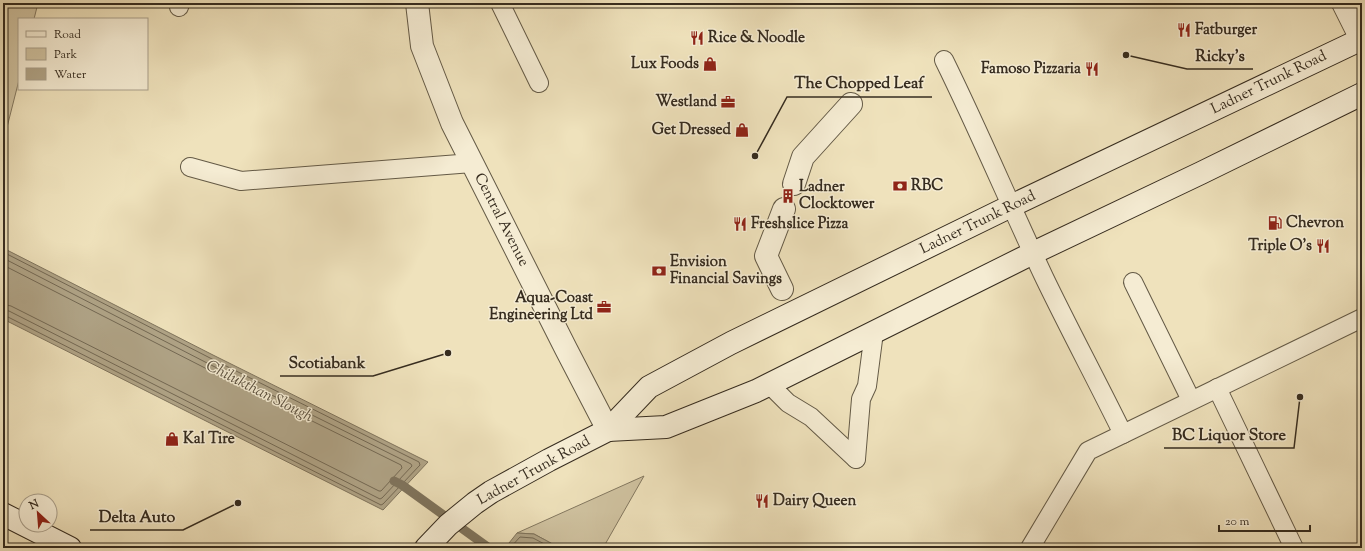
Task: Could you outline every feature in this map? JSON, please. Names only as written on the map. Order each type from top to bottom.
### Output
[{"type":"main road","name":"Central Avenue","points":[[417,3],[422,46],[452,122],[562,342],[608,430]]},
{"type":"main road","points":[[1343,3],[1362,40]]},
{"type":"main road","name":"Ladner Trunk Road","points":[[426,548],[448,525],[475,503],[503,485],[608,430],[649,387],[731,343],[1011,206],[1362,40]]},
{"type":"main road","name":"Ladner Trunk Road","points":[[608,430],[666,427],[769,384],[1033,253],[1362,94]]},
{"type":"main road","points":[[794,184],[803,157],[852,104]]},
{"type":"main road","points":[[782,289],[766,256],[784,209]]},
{"type":"main road","points":[[3,514],[48,543],[70,548]]},
{"type":"lane","points":[[500,3],[539,83]]},
{"type":"lane","points":[[944,60],[961,93],[1033,253],[1123,434]]},
{"type":"lane","points":[[190,167],[241,181],[472,163]]},
{"type":"lane","points":[[1132,282],[1191,400]]},
{"type":"lane","points":[[1030,548],[1088,451],[1362,318]]},
{"type":"lane","points":[[769,384],[788,403],[811,417],[856,459],[861,399],[867,386],[874,332]]},
{"type":"lane","points":[[1217,388],[1294,548]]},
{"type":"green space","points":[[3,3],[38,3],[34,18],[18,18],[18,84],[3,143]]},
{"type":"green space","points":[[644,476],[603,548],[560,548],[534,534],[517,533]]},
{"type":"water","points":[[3,248],[428,462],[383,510],[3,319]]},
{"type":"water","points":[[517,533],[534,534],[560,548],[505,548]]},
{"type":"waterway","name":"Chilukthan Slough","points":[[394,481],[402,485],[489,548]]},
{"type":"place","name":"Fatburger","points":[[1184,30]]},
{"type":"place","name":"Rice & Noodle","points":[[697,38]]},
{"type":"place","name":"Ricky's","points":[[1126,55]]},
{"type":"place","name":"Lux Foods","points":[[710,64]]},
{"type":"place","name":"Famoso Pizzaria","points":[[1092,69]]},
{"type":"place","name":"Westland","points":[[728,102]]},
{"type":"place","name":"Get Dressed","points":[[742,130]]},
{"type":"place","name":"The Chopped Leaf","points":[[755,156]]},
{"type":"place","name":"RBC","points":[[900,186]]},
{"type":"place","name":"Ladner Clocktower","points":[[788,196]]},
{"type":"place","name":"Chevron","points":[[1275,223]]},
{"type":"place","name":"Freshslice Pizza","points":[[740,224]]},
{"type":"place","name":"Triple O's","points":[[1323,246]]},
{"type":"place","name":"Envision Financial Savings","points":[[659,271]]},
{"type":"place","name":"Aqua-Coast Engineering Ltd","points":[[604,307]]},
{"type":"place","name":"Scotiabank","points":[[448,353]]},
{"type":"place","name":"BC Liquor Store","points":[[1300,397]]},
{"type":"place","name":"Kal Tire","points":[[172,439]]},
{"type":"place","name":"Dairy Queen","points":[[762,501]]},
{"type":"place","name":"Delta Auto","points":[[238,503]]}]
